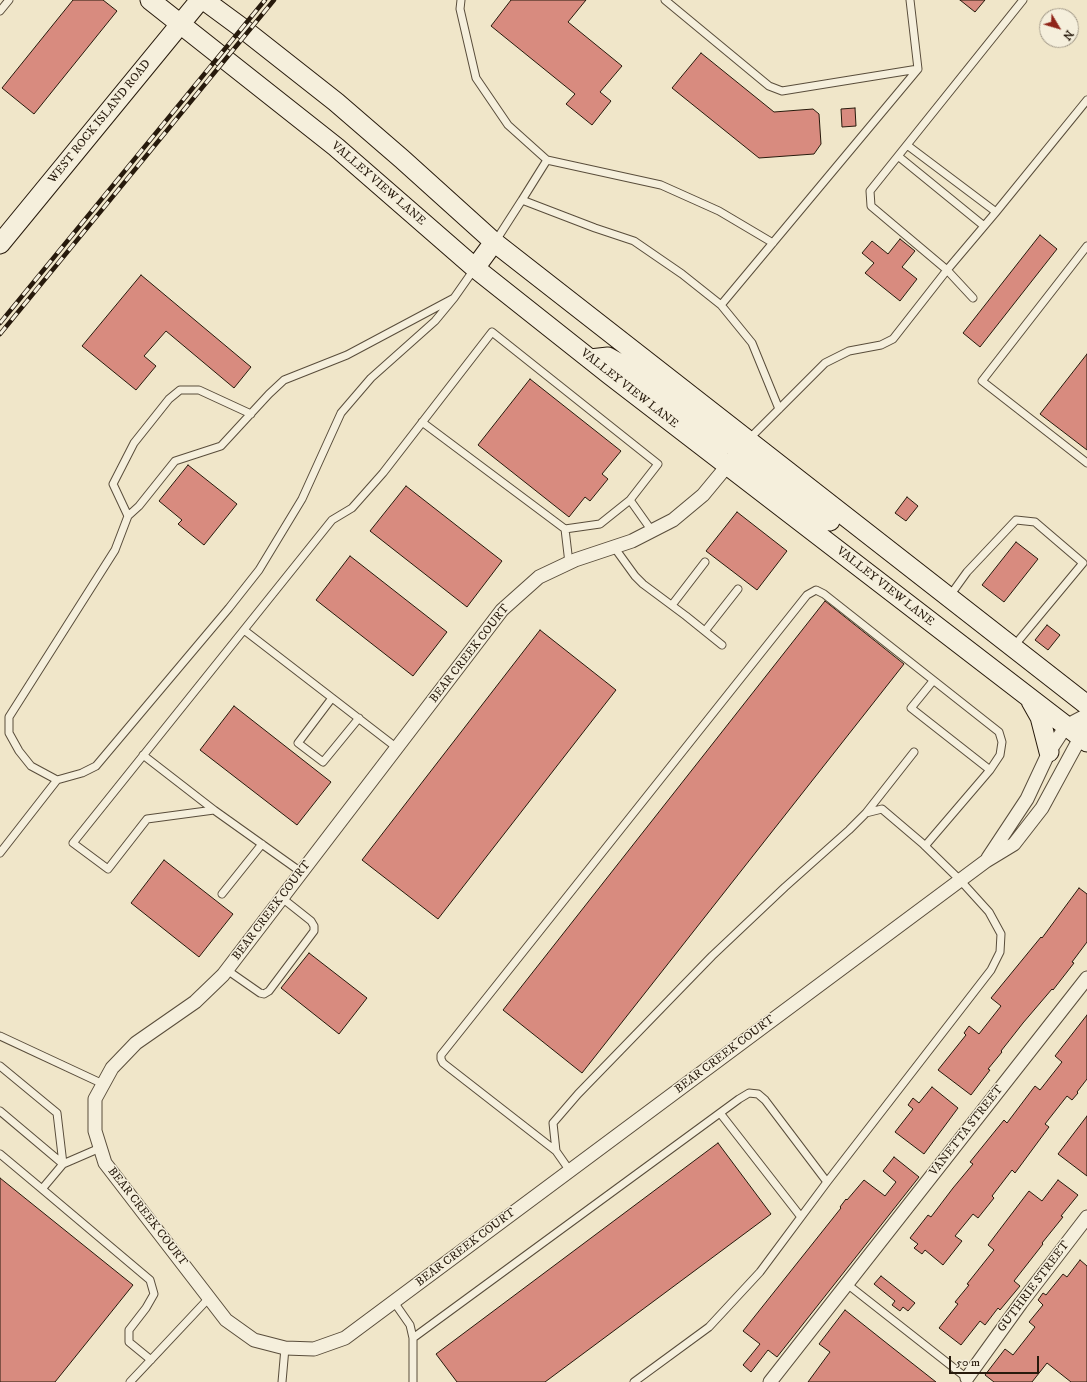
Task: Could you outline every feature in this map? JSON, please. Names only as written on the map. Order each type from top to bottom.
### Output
[{"type":"main road","name":"WEST ROCK ISLAND ROAD","points":[[0,244],[200,0]]},
{"type":"main road","points":[[204,0],[336,102],[494,242],[1087,706]]},
{"type":"main road","name":"VALLEY VIEW LANE","points":[[158,4],[336,147],[475,268],[590,359],[1066,726],[1086,731]]},
{"type":"main road","points":[[475,268],[494,242]]},
{"type":"main road","points":[[590,359],[608,357],[626,366],[725,442],[735,446],[748,440]]},
{"type":"main road","points":[[727,465],[741,456],[753,461],[849,536],[868,545],[886,548]]},
{"type":"main road","points":[[1030,698],[1040,717],[1049,752]]},
{"type":"street","name":"BEAR CREEK COURT","points":[[748,440],[703,495],[673,520],[632,541],[570,563],[539,578],[502,610],[227,970],[195,1002],[136,1043],[112,1068],[95,1099],[95,1131],[105,1163],[226,1320],[254,1340],[284,1348],[314,1349],[345,1338],[960,880],[986,861],[1014,844],[1042,808],[1086,731]]},
{"type":"street","name":"BEAR CREEK COURT","points":[[986,861],[1027,799],[1049,752],[1066,726],[1087,715]]},
{"type":"street","name":"VANETTA STREET","points":[[770,1382],[1087,978]]},
{"type":"street","name":"GUTHRIE STREET","points":[[969,1380],[1021,1303],[1087,1217]]},
{"type":"lane","points":[[0,11],[8,0]]},
{"type":"lane","points":[[461,0],[460,10],[476,78],[508,125],[547,160],[661,185],[718,211],[773,243]]},
{"type":"lane","points":[[665,0],[769,86],[782,91],[918,69]]},
{"type":"lane","points":[[721,305],[918,69],[910,0]]},
{"type":"lane","points":[[973,298],[946,270],[870,206],[870,191],[1023,0]]},
{"type":"lane","points":[[748,440],[825,363],[849,351],[881,345],[893,339],[946,270],[996,212],[1087,100]]},
{"type":"lane","points":[[907,145],[996,212]]},
{"type":"lane","points":[[898,156],[984,226]]},
{"type":"lane","points":[[494,242],[547,160]]},
{"type":"lane","points":[[522,200],[634,241],[682,274],[721,305],[752,343],[779,409]]},
{"type":"lane","points":[[1087,246],[982,381],[1087,463]]},
{"type":"lane","points":[[0,853],[57,780],[82,773],[96,766],[229,608],[259,570],[285,530],[302,498],[341,413],[371,378],[435,321],[454,298],[475,268]]},
{"type":"lane","points":[[57,780],[31,766],[19,751],[9,733],[9,717],[115,550],[128,516],[139,506],[175,461],[221,446],[284,380],[347,355],[454,298]]},
{"type":"lane","points":[[214,810],[147,819],[108,869],[73,843],[332,520],[352,508],[382,474],[492,332],[658,464],[630,500],[600,524],[565,529]]},
{"type":"lane","points":[[128,516],[113,484],[134,443],[169,399],[180,390],[199,390],[251,414]]},
{"type":"lane","points":[[422,422],[565,529],[570,563]]},
{"type":"lane","points":[[630,500],[652,531]]},
{"type":"lane","points":[[948,597],[967,572],[1016,520],[1035,522],[1083,563],[1013,648]]},
{"type":"lane","points":[[614,547],[635,576],[643,584],[722,645]]},
{"type":"lane","points":[[672,605],[705,562]]},
{"type":"lane","points":[[705,631],[738,589]]},
{"type":"lane","points":[[570,1171],[556,1151],[443,1062],[441,1055],[802,601],[807,595],[816,590],[824,594],[999,732],[1002,742],[1000,755],[990,770],[925,846]]},
{"type":"lane","points":[[244,630],[397,748]]},
{"type":"lane","points":[[933,681],[911,708],[990,770]]},
{"type":"lane","points":[[332,698],[298,743],[323,762],[359,718]]},
{"type":"lane","points":[[556,1151],[553,1124],[578,1094],[712,956],[866,813],[914,752]]},
{"type":"lane","points":[[143,755],[214,810],[301,872]]},
{"type":"lane","points":[[634,1382],[709,1327],[760,1272],[827,1182],[991,970],[1000,952],[1001,934],[989,912],[960,880],[925,846],[882,808],[866,813]]},
{"type":"lane","points":[[222,894],[262,844]]},
{"type":"lane","points":[[227,970],[260,993],[264,994],[269,992],[314,932],[314,926],[311,921],[282,898]]},
{"type":"lane","points":[[0,1036],[103,1084]]},
{"type":"lane","points":[[0,1066],[57,1113],[63,1164]]},
{"type":"lane","points":[[413,1338],[739,1098],[749,1093],[758,1094],[765,1100],[827,1182]]},
{"type":"lane","points":[[0,1111],[63,1164]]},
{"type":"lane","points":[[720,1113],[801,1217]]},
{"type":"lane","points":[[42,1189],[63,1164],[100,1148]]},
{"type":"lane","points":[[0,1154],[150,1280],[154,1294],[146,1308],[129,1330],[129,1342],[151,1360]]},
{"type":"lane","points":[[847,1284],[969,1380]]},
{"type":"lane","points":[[130,1382],[209,1298]]},
{"type":"lane","points":[[394,1302],[410,1324],[413,1338],[413,1382]]},
{"type":"lane","points":[[282,1382],[284,1348]]},
{"type":"building","points":[[73,0],[103,0],[117,11],[34,114],[2,88]]},
{"type":"building","points":[[511,0],[586,0],[568,22],[622,66],[600,92],[611,101],[592,125],[566,104],[575,94],[491,26]]},
{"type":"building","points":[[960,0],[985,0],[975,12]]},
{"type":"building","points":[[701,53],[774,112],[813,109],[819,114],[821,144],[814,154],[759,158],[672,88]]},
{"type":"building","points":[[855,108],[856,126],[842,127],[841,109]]},
{"type":"building","points":[[1040,235],[1057,249],[980,347],[963,333]]},
{"type":"building","points":[[900,239],[915,251],[902,267],[917,279],[900,301],[865,273],[874,263],[862,253],[872,241],[888,254]]},
{"type":"building","points":[[141,275],[251,367],[234,388],[166,331],[144,356],[156,366],[136,390],[82,346]]},
{"type":"building","points":[[1087,354],[1087,450],[1040,414]]},
{"type":"building","points":[[530,379],[621,451],[602,474],[608,479],[590,501],[585,497],[569,517],[478,445]]},
{"type":"building","points":[[188,465],[237,504],[204,545],[178,524],[182,520],[159,501]]},
{"type":"building","points":[[406,486],[502,561],[467,607],[370,531]]},
{"type":"building","points":[[907,497],[918,506],[906,521],[895,513]]},
{"type":"building","points":[[737,512],[787,551],[757,590],[706,551]]},
{"type":"building","points":[[1016,542],[1038,559],[1004,602],[982,585]]},
{"type":"building","points":[[350,556],[447,632],[413,676],[316,600]]},
{"type":"building","points":[[825,601],[904,664],[582,1073],[503,1010]]},
{"type":"building","points":[[1047,625],[1060,635],[1048,650],[1035,640]]},
{"type":"building","points":[[540,630],[616,690],[438,919],[362,860]]},
{"type":"building","points":[[234,706],[331,782],[297,825],[200,750]]},
{"type":"building","points":[[164,860],[233,914],[199,957],[131,903]]},
{"type":"building","points":[[1079,888],[1087,894],[1087,942],[1072,962],[1074,963],[1053,990],[1052,989],[1023,1023],[1001,1051],[1002,1052],[988,1069],[990,1070],[971,1095],[938,1070],[966,1035],[964,1033],[969,1026],[979,1034],[1001,1006],[991,998],[1041,937],[1042,938]]},
{"type":"building","points":[[309,953],[367,998],[339,1034],[281,988]]},
{"type":"building","points":[[1087,1015],[1087,1079],[1077,1092],[1078,1093],[1072,1100],[1067,1096],[1045,1124],[1049,1127],[1015,1173],[1012,1170],[992,1196],[994,1198],[978,1218],[973,1214],[955,1236],[962,1241],[943,1265],[925,1250],[922,1254],[914,1248],[918,1244],[910,1238],[928,1215],[931,1217],[973,1164],[970,1162],[1004,1120],[1007,1123],[1035,1086],[1040,1090],[1062,1062],[1055,1056]]},
{"type":"building","points":[[932,1087],[958,1108],[924,1154],[895,1132],[913,1109],[908,1105],[913,1098],[919,1103]]},
{"type":"building","points":[[1087,1116],[1087,1176],[1058,1154]]},
{"type":"building","points":[[718,1143],[771,1214],[545,1382],[457,1382],[436,1354]]},
{"type":"building","points":[[894,1157],[919,1177],[777,1357],[768,1350],[751,1372],[743,1365],[760,1344],[743,1331],[841,1208],[840,1207],[846,1199],[847,1200],[864,1180],[885,1196],[896,1182],[883,1171]]},
{"type":"building","points":[[0,1178],[133,1285],[55,1382],[0,1382]]},
{"type":"building","points":[[1058,1180],[1078,1195],[1014,1281],[1020,1286],[1000,1310],[998,1308],[985,1325],[980,1321],[961,1345],[939,1328],[958,1304],[955,1302],[969,1285],[967,1284],[994,1250],[988,1245],[1029,1191],[1042,1201]]},
{"type":"building","points":[[1080,1260],[1087,1266],[1087,1382],[1071,1382],[1047,1363],[1032,1382],[994,1382],[985,1375],[1005,1349],[1013,1355],[1035,1327],[1029,1322],[1043,1305],[1038,1300],[1043,1293],[1046,1295],[1063,1274],[1067,1277]]},
{"type":"building","points":[[881,1276],[915,1303],[908,1311],[903,1307],[900,1311],[892,1305],[895,1301],[874,1284]]},
{"type":"building","points":[[845,1310],[936,1382],[808,1382],[830,1352],[819,1344]]},
{"type":"railway","points":[[0,323],[265,0]]},
{"type":"railway","points":[[0,334],[274,0]]}]
